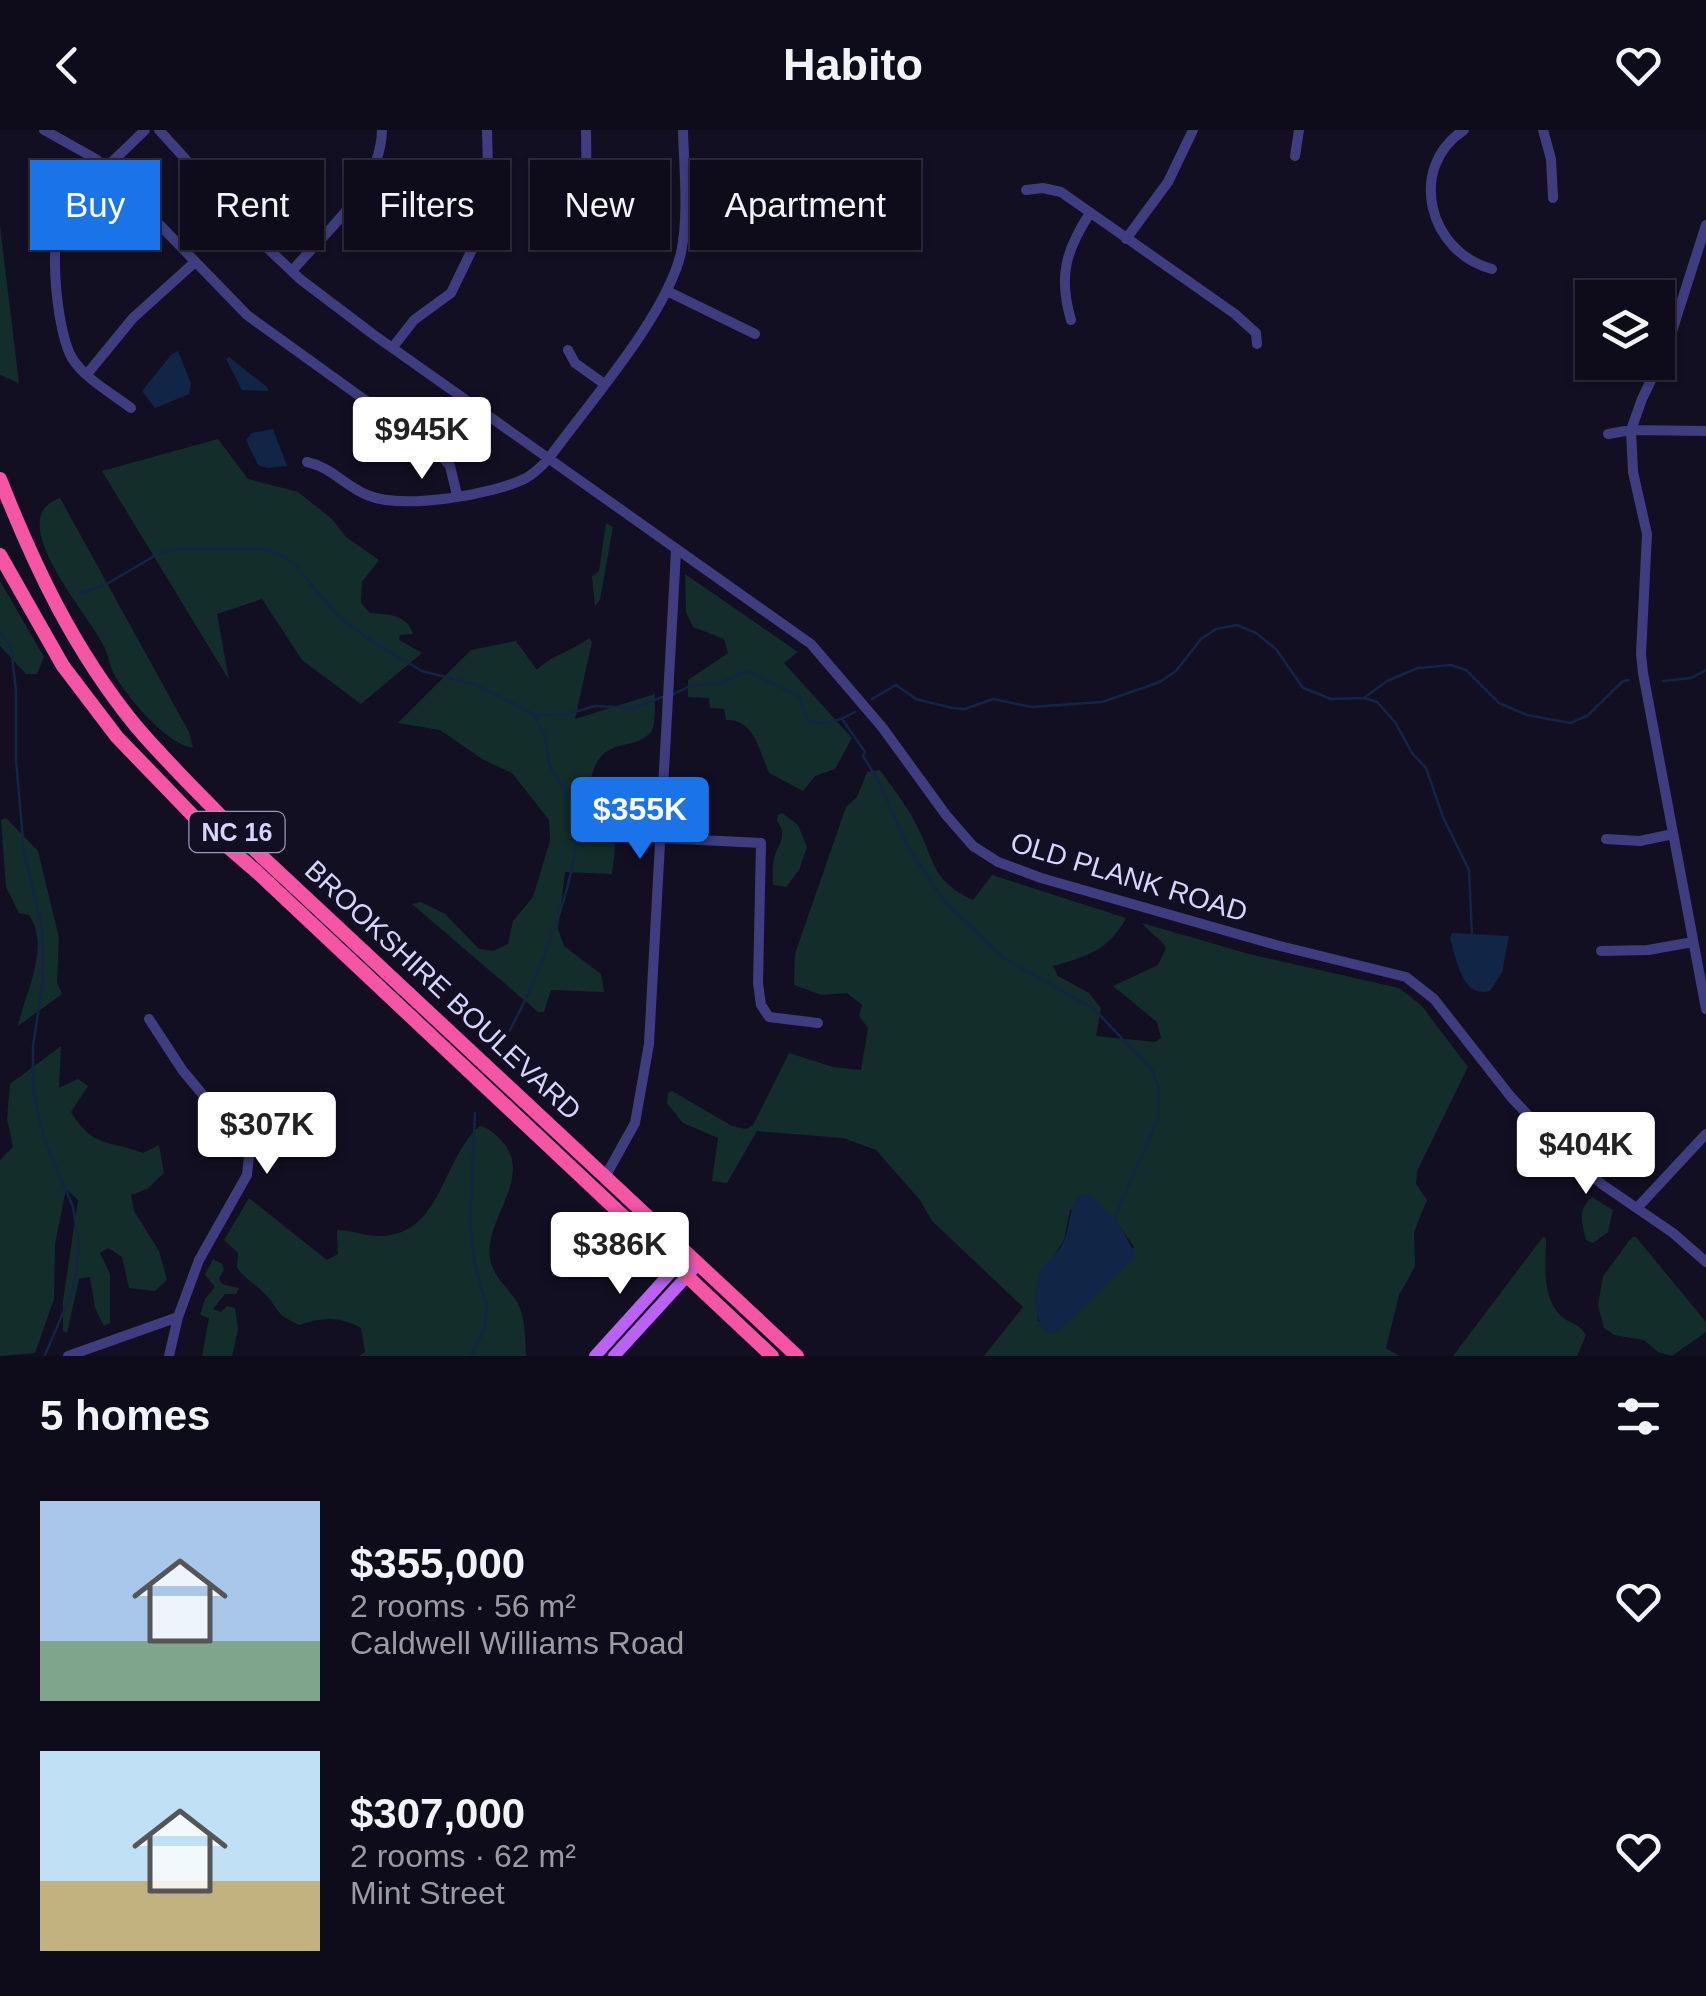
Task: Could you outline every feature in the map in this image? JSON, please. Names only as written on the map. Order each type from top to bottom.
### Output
[{"type":"highway","name":"BROOKSHIRE BOULEVARD","points":[[0,478],[22,538],[52,598],[135,724],[240,836],[796,1356]]},
{"type":"highway","name":"BROOKSHIRE BOULEVARD","points":[[2,561],[63,666],[117,737],[200,824],[771,1354]]},
{"type":"highway","points":[[503,1104],[562,1144],[594,1174],[605,1176]]},
{"type":"highway","points":[[599,1194],[610,1191],[641,1220],[660,1228]]},
{"type":"main road","points":[[595,1356],[693,1259]]},
{"type":"main road","points":[[614,1356],[682,1271]]},
{"type":"street","points":[[44,130],[97,160]]},
{"type":"street","points":[[116,160],[145,130]]},
{"type":"street","name":"OLD PLANK ROAD","points":[[159,130],[292,271],[392,348],[811,644],[882,727],[958,831],[984,854],[1041,878],[1276,946],[1406,978],[1434,999],[1511,1098],[1562,1151],[1706,1262]]},
{"type":"street","points":[[292,271],[366,184],[377,163],[382,130]]},
{"type":"street","points":[[392,348],[414,320],[450,293],[481,231],[488,204],[487,130]]},
{"type":"street","points":[[586,130],[586,160]]},
{"type":"street","points":[[307,462],[322,465],[364,494],[384,501],[424,502],[523,480],[549,458],[668,292],[683,239],[683,130]]},
{"type":"street","points":[[1126,239],[1168,182],[1193,130]]},
{"type":"street","points":[[1294,156],[1299,130]]},
{"type":"street","points":[[1464,130],[1450,140],[1438,159],[1433,178],[1434,212],[1449,246],[1470,262],[1492,269]]},
{"type":"street","points":[[1543,130],[1551,159],[1553,198]]},
{"type":"street","points":[[1026,190],[1044,188],[1061,192],[1235,314],[1256,333],[1257,344]]},
{"type":"street","points":[[1071,320],[1064,270],[1071,243],[1090,213]]},
{"type":"street","points":[[1706,225],[1668,347],[1642,399],[1632,430],[1632,472],[1648,534],[1643,674],[1706,1009]]},
{"type":"street","points":[[160,226],[247,315],[440,454],[450,466],[457,495]]},
{"type":"street","points":[[54,250],[64,338],[70,354],[87,374],[132,408]]},
{"type":"street","points":[[87,374],[133,318],[195,262]]},
{"type":"street","points":[[668,292],[755,334]]},
{"type":"street","points":[[568,350],[575,363],[603,384]]},
{"type":"street","points":[[1608,434],[1632,430],[1706,431]]},
{"type":"street","points":[[605,1176],[632,1130],[644,1082],[676,551]]},
{"type":"street","points":[[1606,839],[1640,841],[1673,834]]},
{"type":"street","points":[[661,838],[760,844],[760,1005],[769,1017],[818,1023]]},
{"type":"street","points":[[1601,951],[1648,950],[1693,942]]},
{"type":"street","points":[[150,1020],[182,1072],[241,1140],[250,1161],[247,1175],[204,1249],[178,1317],[169,1356]]},
{"type":"street","points":[[1637,1208],[1706,1134]]},
{"type":"street","points":[[68,1356],[178,1317]]},
{"type":"green space","points":[[0,226],[19,383],[0,375]]},
{"type":"green space","points":[[218,439],[248,479],[298,492],[332,519],[346,537],[379,560],[362,582],[361,603],[370,613],[396,616],[406,622],[413,634],[400,635],[399,640],[422,653],[361,704],[302,660],[262,599],[217,614],[229,680],[102,471]]},
{"type":"green space","points":[[60,498],[189,732],[193,748],[159,728],[126,692],[112,670],[105,648],[54,567],[41,534],[40,519],[47,506]]},
{"type":"green space","points":[[606,523],[613,527],[600,600],[595,606],[592,576],[599,571]]},
{"type":"green space","points":[[685,574],[798,652],[784,663],[852,738],[835,769],[815,776],[803,791],[769,773],[755,738],[744,725],[726,720],[724,709],[710,708],[709,698],[688,697],[688,680],[728,653],[724,639],[693,627],[686,612]]},
{"type":"green space","points":[[0,581],[44,657],[37,674],[26,674],[0,646]]},
{"type":"green space","points":[[589,638],[592,642],[575,719],[655,694],[654,720],[650,733],[643,739],[602,756],[591,779],[593,803],[614,840],[612,874],[565,872],[558,929],[564,946],[601,974],[604,992],[551,990],[544,1012],[538,1012],[412,904],[421,902],[445,914],[479,949],[493,951],[508,944],[513,921],[533,897],[550,841],[549,820],[512,773],[482,759],[440,730],[398,723],[471,650],[516,641],[537,670]]},
{"type":"green space","points":[[880,770],[911,815],[940,876],[958,892],[973,900],[992,875],[1126,918],[1112,938],[1096,951],[1053,966],[1058,976],[1089,993],[1101,1008],[1096,1036],[1155,1042],[1161,1038],[1157,1022],[1113,986],[1158,965],[1166,948],[1142,923],[1249,954],[1399,988],[1421,1005],[1468,1067],[1417,1171],[1416,1184],[1427,1200],[1414,1232],[1415,1267],[1399,1295],[1386,1348],[1399,1356],[984,1356],[1023,1307],[932,1221],[920,1200],[876,1150],[843,1138],[757,1131],[727,1183],[712,1181],[718,1138],[683,1123],[667,1103],[668,1093],[672,1091],[732,1126],[746,1129],[753,1125],[789,1053],[833,1067],[861,1070],[868,1028],[859,1016],[862,1005],[847,993],[822,995],[794,985],[795,954],[846,807],[857,797],[867,772]],"holes":[[[1070,1210],[1115,1220],[1134,1247],[1038,1322],[1037,1281],[1064,1240]]]},
{"type":"green space","points":[[782,813],[798,825],[807,847],[799,870],[786,887],[773,885],[773,862],[782,836],[777,821]]},
{"type":"green space","points":[[6,818],[38,851],[59,938],[57,982],[62,994],[18,1026],[38,941],[29,915],[19,913],[6,887],[1,820]]},
{"type":"green space","points":[[61,1046],[59,1088],[78,1079],[88,1086],[71,1112],[79,1124],[94,1138],[143,1153],[159,1145],[164,1173],[147,1189],[131,1195],[134,1211],[159,1251],[167,1280],[155,1291],[129,1288],[122,1257],[108,1248],[100,1253],[110,1274],[110,1323],[104,1326],[95,1308],[90,1277],[79,1279],[67,1333],[63,1331],[63,1301],[78,1200],[66,1189],[55,1244],[54,1299],[35,1353],[0,1356],[0,1160],[13,1147],[7,1119],[10,1084]]},
{"type":"green space","points":[[480,1126],[499,1138],[510,1153],[513,1168],[493,1232],[491,1263],[520,1308],[526,1356],[359,1356],[365,1352],[361,1328],[331,1319],[299,1325],[280,1313],[237,1268],[238,1253],[224,1240],[249,1198],[327,1260],[338,1254],[337,1230],[383,1236],[403,1232],[418,1222],[430,1208],[467,1140]]},
{"type":"green space","points":[[1592,1197],[1613,1210],[1608,1232],[1593,1243],[1586,1240],[1582,1217]]},
{"type":"green space","points":[[1543,1237],[1550,1299],[1561,1316],[1586,1335],[1577,1356],[1453,1356]]},
{"type":"green space","points":[[1632,1237],[1636,1237],[1706,1322],[1706,1332],[1672,1356],[1658,1352],[1644,1340],[1614,1335],[1604,1328],[1598,1305],[1603,1276]]},
{"type":"green space","points":[[213,1259],[222,1264],[222,1284],[239,1288],[236,1294],[225,1294],[213,1309],[221,1312],[227,1306],[235,1308],[238,1329],[232,1356],[202,1356],[209,1318],[200,1315],[205,1299],[215,1287],[205,1275]]},
{"type":"water","points":[[178,351],[191,384],[189,394],[155,408],[142,391]]},
{"type":"water","points":[[229,357],[268,391],[242,390],[226,359]]},
{"type":"water","points":[[273,429],[287,466],[258,465],[246,440],[252,433]]},
{"type":"water","points":[[1452,933],[1509,936],[1502,972],[1490,991],[1480,992],[1467,983],[1455,956]]},
{"type":"water","points":[[1088,1194],[1115,1218],[1135,1253],[1052,1335],[1038,1316],[1037,1279],[1064,1241],[1077,1197]]},
{"type":"waterway","points":[[79,594],[105,585],[156,555],[178,549],[263,549],[282,555],[295,565],[338,616],[373,642],[422,671],[476,685],[535,715],[567,714],[595,706],[635,708],[662,697]]},
{"type":"waterway","points":[[872,699],[896,685],[916,699],[952,708],[965,709],[993,699],[1031,707],[1102,702],[1160,682],[1176,671],[1201,639],[1216,629],[1237,625],[1256,633],[1276,649],[1303,688],[1331,699],[1364,698],[1377,702],[1395,722],[1412,753],[1426,768],[1443,817],[1469,870],[1472,935]]},
{"type":"waterway","points":[[1,633],[11,647],[24,852],[42,927],[43,981],[33,1046],[33,1089],[44,1139],[73,1207],[79,1246],[75,1285],[45,1355]]},
{"type":"waterway","points":[[1364,698],[1387,681],[1418,668],[1451,665],[1466,670],[1499,703],[1527,715],[1570,723],[1587,716],[1623,681],[1629,680]]},
{"type":"waterway","points":[[1663,681],[1691,678],[1706,670]]},
{"type":"waterway","points":[[674,694],[688,687],[720,683],[747,671],[800,697],[807,720],[832,722],[855,712]]},
{"type":"waterway","points":[[506,1037],[554,929],[576,840],[574,810],[549,764],[545,738],[535,716]]},
{"type":"waterway","points":[[842,719],[865,752],[863,756],[908,847],[944,901],[1004,958],[1094,1009],[1152,1070],[1159,1089],[1158,1119],[1115,1217]]},
{"type":"waterway","points":[[471,1356],[484,1329],[487,1307],[474,1261],[470,1223],[475,1113]]}]
